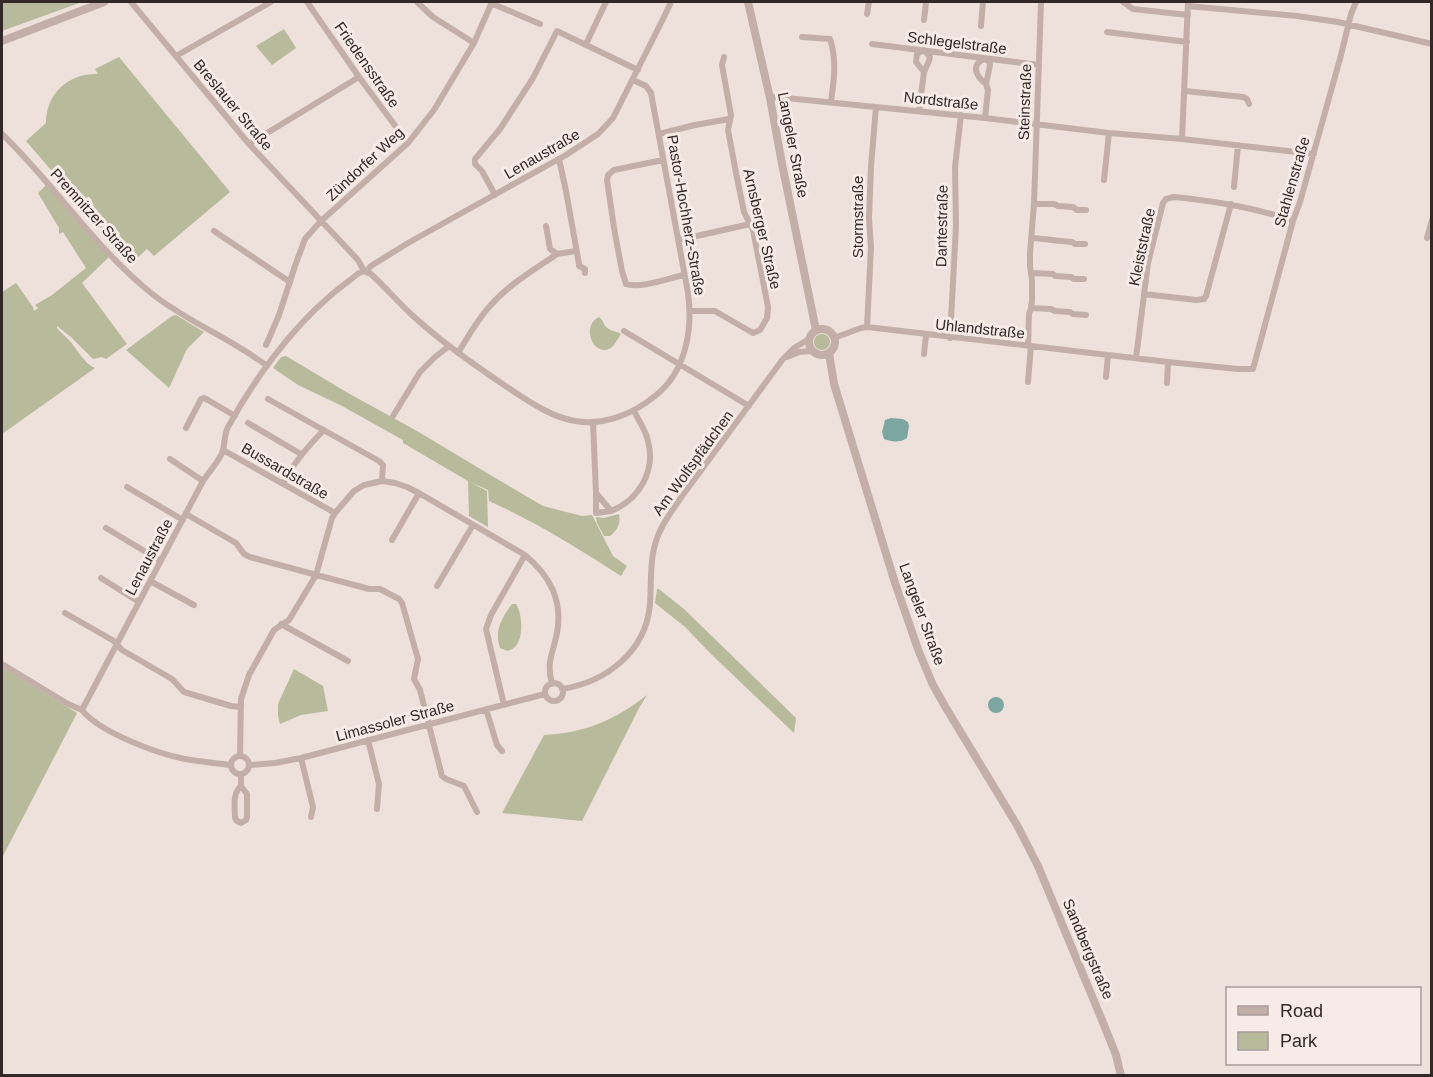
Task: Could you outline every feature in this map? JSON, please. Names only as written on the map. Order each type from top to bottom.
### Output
[{"type":"street","points":[[2,41],[104,2]]},
{"type":"street","name":"Breslauer Straße","points":[[131,2],[249,144],[321,222]]},
{"type":"street","points":[[176,56],[271,2]]},
{"type":"street","name":"Friedensstraße","points":[[307,2],[408,143]]},
{"type":"street","points":[[417,2],[433,17],[474,43]]},
{"type":"street","name":"Zündorfer Weg","points":[[266,345],[305,240],[321,222],[408,143],[434,110],[474,43],[492,2],[540,24]]},
{"type":"street","points":[[586,44],[606,2]]},
{"type":"street","name":"Lenaustraße","points":[[82,710],[203,481],[223,450],[225,435],[235,416],[267,366],[302,323],[322,304],[371,266],[590,141],[613,118],[671,2]]},
{"type":"street","name":"Langeler Straße","points":[[748,2],[771,98],[816,330]]},
{"type":"street","points":[[867,14],[869,2]]},
{"type":"street","points":[[924,20],[926,2]]},
{"type":"street","points":[[981,26],[983,2]]},
{"type":"street","name":"Steinstraße","points":[[1030,346],[1029,314],[1032,273],[1030,260],[1041,2]]},
{"type":"street","points":[[1123,2],[1133,9],[1188,15]]},
{"type":"street","name":"Stahlenstraße","points":[[1254,369],[1293,221],[1356,2]]},
{"type":"street","points":[[1182,139],[1188,4],[1338,22],[1431,45]]},
{"type":"street","points":[[495,195],[482,171],[475,164],[476,159],[500,129],[533,78],[557,31],[638,70]]},
{"type":"street","points":[[1107,32],[1186,42]]},
{"type":"street","points":[[802,37],[830,39],[835,66],[831,102]]},
{"type":"street","name":"Schlegelstraße","points":[[872,44],[1039,65]]},
{"type":"street","points":[[919,111],[924,72],[930,57],[924,50],[917,54],[916,62],[924,72]]},
{"type":"street","name":"Arnsberger Straße","points":[[690,311],[715,311],[753,333],[758,332],[767,318],[768,307],[753,230],[744,212],[728,130],[731,115],[722,65],[724,57]]},
{"type":"street","points":[[985,118],[988,90],[986,84],[978,76],[976,65],[985,59],[990,65],[986,84]]},
{"type":"street","points":[[249,144],[359,77]]},
{"type":"street","name":"Pastor-Hochherz-Straße","points":[[321,222],[358,260],[364,272],[371,274],[414,317],[458,353],[524,399],[568,420],[583,422],[612,419],[634,411],[665,388],[679,364],[688,332],[690,311],[651,93],[646,86],[633,80]]},
{"type":"street","points":[[1185,91],[1243,97],[1249,104]]},
{"type":"street","name":"Nordstraße","points":[[771,98],[919,111],[1314,154]]},
{"type":"street","name":"Stormstraße","points":[[867,327],[872,247],[869,218],[870,166],[876,107]]},
{"type":"street","name":"Dantestraße","points":[[950,338],[956,235],[956,167],[961,116]]},
{"type":"street","points":[[659,134],[729,119]]},
{"type":"street","points":[[1104,180],[1109,133]]},
{"type":"street","name":"Premnitzer Straße","points":[[2,134],[23,154],[110,256],[151,293],[267,366]]},
{"type":"street","points":[[1234,187],[1238,146]]},
{"type":"street","points":[[559,159],[579,266],[585,269],[585,273]]},
{"type":"street","points":[[663,160],[614,170],[608,176],[614,228],[626,284],[639,285],[684,275]]},
{"type":"street","name":"Kleiststraße","points":[[1136,358],[1151,249],[1166,199],[1174,197],[1231,204],[1293,221]]},
{"type":"street","points":[[1034,204],[1054,204],[1086,210]]},
{"type":"street","points":[[1144,294],[1204,299],[1231,204]]},
{"type":"street","points":[[1427,238],[1431,220]]},
{"type":"street","points":[[546,225],[550,249],[557,254]]},
{"type":"street","points":[[679,240],[750,225]]},
{"type":"street","points":[[214,231],[290,282]]},
{"type":"street","points":[[1032,238],[1085,244]]},
{"type":"street","points":[[458,353],[478,320],[520,279],[557,254],[576,250]]},
{"type":"street","points":[[1032,273],[1084,279]]},
{"type":"street","points":[[1031,308],[1086,315]]},
{"type":"street","name":"Uhlandstraße","points":[[834,338],[867,327],[1168,362],[1254,369]]},
{"type":"street","points":[[783,359],[799,352],[815,352],[824,355],[829,353],[834,346],[834,338],[827,330],[816,330],[811,334],[810,347],[815,352]]},
{"type":"street","points":[[624,331],[749,406]]},
{"type":"street","name":"Uhlandstraße","points":[[924,354],[926,335]]},
{"type":"street","name":"Am Wolfspfädchen","points":[[562,689],[601,677],[614,669],[632,649],[644,627],[650,608],[651,557],[661,527],[789,351],[809,339]]},
{"type":"street","points":[[393,416],[420,372],[449,346]]},
{"type":"street","name":"Uhlandstraße","points":[[1028,382],[1030,346]]},
{"type":"street","name":"Langeler Straße","points":[[815,352],[822,359],[834,384]]},
{"type":"street","name":"Langeler Straße","points":[[829,353],[834,384],[895,583],[919,652],[949,714],[1023,836]]},
{"type":"street","points":[[1106,376],[1108,355]]},
{"type":"street","points":[[1167,384],[1168,362]]},
{"type":"street","points":[[186,428],[201,399],[204,398],[235,416]]},
{"type":"street","points":[[268,399],[379,461],[382,465],[382,482]]},
{"type":"street","points":[[593,422],[596,513],[621,507],[644,483],[649,467],[650,452],[648,439],[634,411]]},
{"type":"street","points":[[248,423],[301,454]]},
{"type":"street","points":[[283,484],[289,470],[301,454],[324,430]]},
{"type":"street","name":"Bussardstraße","points":[[223,450],[334,513]]},
{"type":"street","points":[[170,459],[203,481]]},
{"type":"street","points":[[240,756],[241,707],[244,687],[251,669],[274,630],[289,620],[316,575],[334,513],[349,495],[359,487],[370,483],[394,483],[419,493],[525,555],[537,566],[552,587],[557,605],[557,634],[549,664],[552,684]]},
{"type":"street","points":[[127,487],[236,543],[244,554],[250,557],[369,589],[380,589],[399,599],[404,608],[418,659],[414,679],[420,690],[442,776],[464,786],[477,812]]},
{"type":"street","points":[[392,540],[419,493]]},
{"type":"street","points":[[596,493],[611,511]]},
{"type":"street","points":[[437,586],[473,525]]},
{"type":"street","points":[[106,528],[160,561]]},
{"type":"street","points":[[504,705],[486,629],[525,555]]},
{"type":"street","points":[[100,578],[139,602]]},
{"type":"street","points":[[150,581],[194,605]]},
{"type":"street","points":[[65,613],[172,679],[184,692],[241,707]]},
{"type":"street","points":[[281,624],[348,661]]},
{"type":"street","points":[[2,664],[82,710],[97,724],[136,743],[191,760],[231,765]]},
{"type":"street","points":[[552,684],[557,684],[562,689],[561,696],[556,701],[549,700],[545,694],[547,687],[552,684]]},
{"type":"street","name":"Limassoler Straße","points":[[250,765],[301,758],[545,694]]},
{"type":"street","points":[[486,709],[496,745],[502,751]]},
{"type":"street","points":[[368,740],[379,784],[377,809]]},
{"type":"street","points":[[240,756],[247,758],[250,765],[247,771],[241,774],[234,771],[231,765],[234,759],[240,756]]},
{"type":"street","points":[[301,758],[313,807],[311,817]]},
{"type":"street","points":[[241,774],[241,786],[247,794],[247,817],[241,823],[235,818],[235,795],[241,786]]},
{"type":"street","name":"Sandbergstraße","points":[[1023,836],[1038,866],[1104,1025],[1116,1055],[1121,1076]]},
{"type":"green space","points":[[2,2],[82,2],[2,31]]},
{"type":"green space","points":[[284,29],[296,48],[272,65],[256,46]]},
{"type":"green space","points":[[119,57],[230,192],[154,256],[147,249],[130,262],[26,141],[46,123],[50,103],[61,87],[77,77],[98,74],[95,69]]},
{"type":"green space","points":[[46,185],[109,257],[82,283],[127,344],[106,359],[102,357],[93,359],[57,326],[84,359],[95,368],[2,434],[2,292],[16,283],[34,311],[38,308],[35,305],[52,295],[86,268],[63,232],[59,234],[59,228],[38,193]]},
{"type":"green space","points":[[176,315],[204,332],[187,349],[169,388],[126,350]]},
{"type":"green space","points":[[599,317],[606,327],[621,334],[609,349],[598,348],[591,339],[591,326]]},
{"type":"green space","points":[[822,334],[830,342],[822,350],[814,342]]},
{"type":"green space","points":[[286,356],[543,506],[582,516],[592,515],[613,556],[627,566],[621,576],[556,536],[489,501],[488,490],[470,482],[487,491],[488,527],[469,516],[468,481],[403,443],[403,440],[342,406],[298,385],[273,368],[281,357]]},
{"type":"green space","points":[[619,514],[619,524],[616,529],[610,536],[604,536],[596,517],[604,518]]},
{"type":"green space","points":[[657,589],[685,610],[796,718],[794,733],[685,627],[655,603]]},
{"type":"green space","points":[[512,604],[516,604],[518,609],[521,629],[518,642],[508,651],[500,648],[498,636],[502,619]]},
{"type":"green space","points":[[2,667],[77,713],[2,858]]},
{"type":"green space","points":[[294,669],[323,686],[328,711],[301,715],[280,724],[278,704]]},
{"type":"green space","points":[[647,695],[582,821],[502,813],[544,735],[559,734],[599,724],[623,712]]},
{"type":"water","points":[[891,418],[908,422],[907,438],[896,442],[884,439],[882,432],[885,420]]},
{"type":"water","points":[[996,697],[1004,705],[996,713],[988,705]]}]
